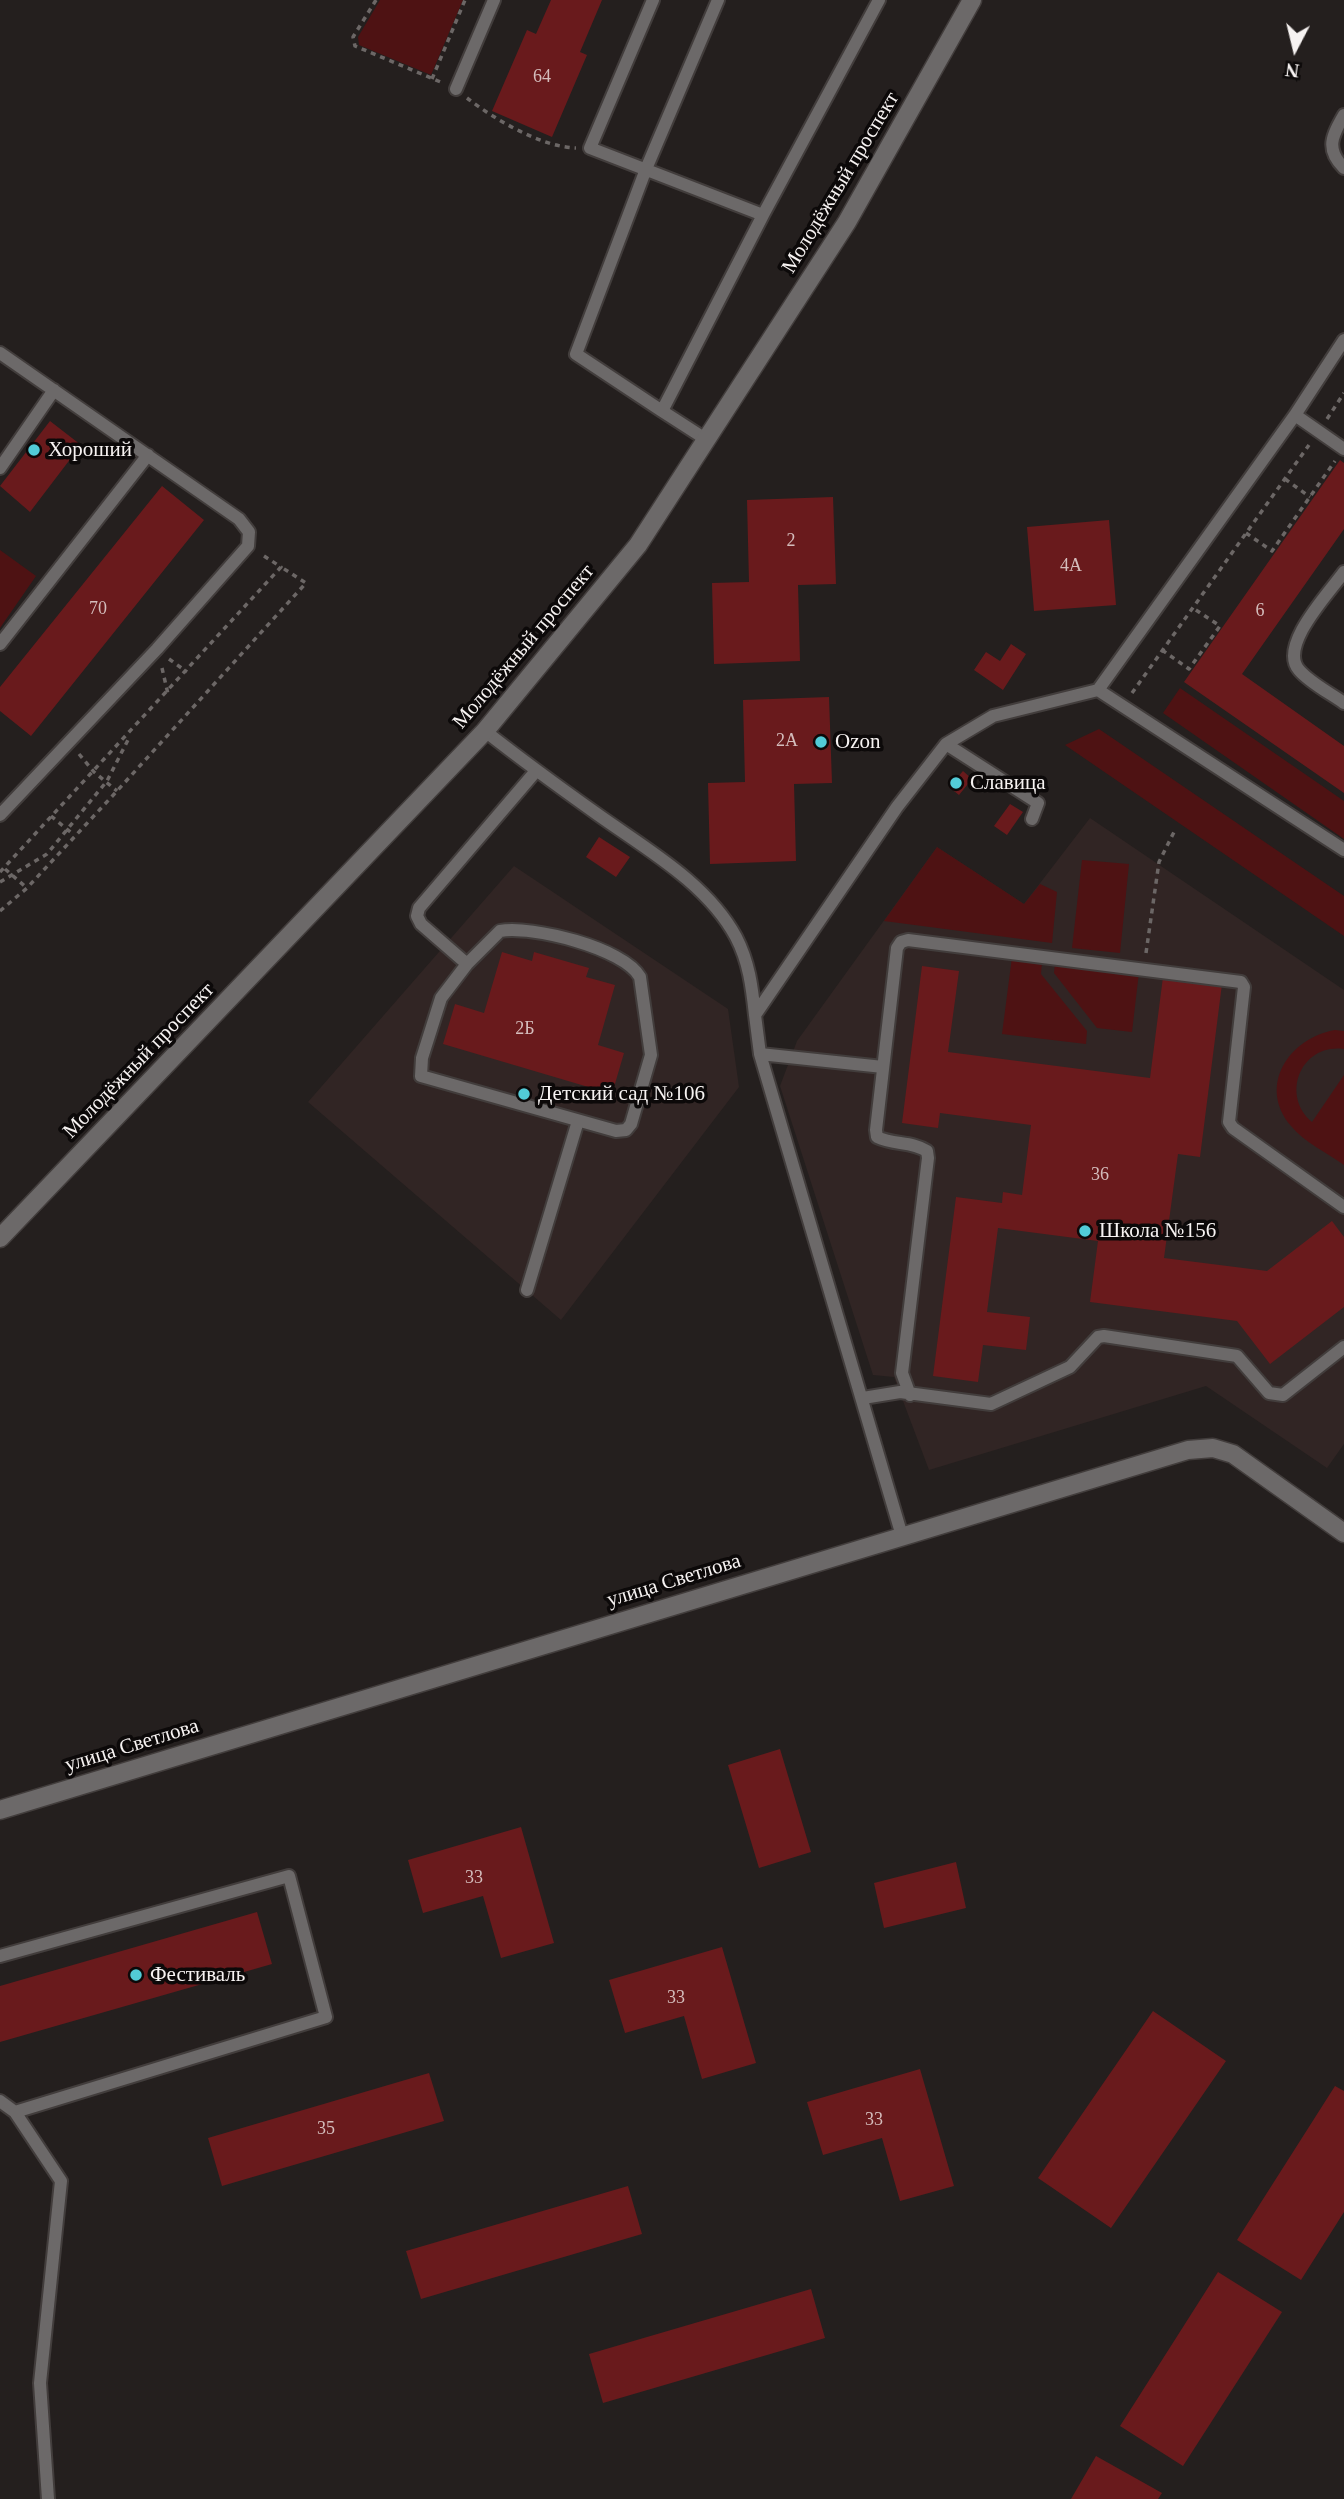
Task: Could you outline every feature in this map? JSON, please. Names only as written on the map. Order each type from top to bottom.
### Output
[{"type":"street","name":"Молодёжный проспект","points":[[0,1238],[485,731],[638,545],[847,222],[972,0]]},
{"type":"street","name":"улица Светлова","points":[[0,1810],[1188,1450],[1213,1448],[1233,1454],[1342,1528]]},
{"type":"lane","points":[[456,89],[494,0]]},
{"type":"lane","points":[[653,0],[590,148],[764,215]]},
{"type":"lane","points":[[707,440],[576,354],[646,169],[718,0]]},
{"type":"lane","points":[[662,411],[879,0]]},
{"type":"lane","points":[[1344,115],[1332,137],[1331,148],[1334,158],[1344,169]]},
{"type":"lane","points":[[755,1014],[897,807],[946,744],[993,716],[1098,690],[1295,415],[1344,340]]},
{"type":"lane","points":[[0,353],[239,519],[249,532],[247,546],[157,649],[0,815]]},
{"type":"lane","points":[[0,468],[54,390]]},
{"type":"lane","points":[[1295,415],[1344,449]]},
{"type":"lane","points":[[0,644],[148,455]]},
{"type":"lane","points":[[1344,572],[1295,641],[1292,656],[1299,670],[1344,703]]},
{"type":"lane","points":[[1098,690],[1344,850]]},
{"type":"lane","points":[[485,731],[536,771],[667,863],[708,899],[736,937],[751,974],[760,1054],[902,1536]]},
{"type":"lane","points":[[946,744],[1038,803],[1032,819]]},
{"type":"lane","points":[[467,964],[421,924],[417,916],[419,908],[536,771]]},
{"type":"lane","points":[[500,931],[544,931],[602,950],[638,973],[651,1055],[631,1124],[626,1130],[616,1131],[578,1121],[421,1076],[422,1058],[441,998],[467,964],[500,931]]},
{"type":"lane","points":[[910,1395],[902,1373],[928,1158],[927,1151],[919,1146],[877,1137],[897,948],[901,942],[908,940],[1241,982],[1244,986],[1229,1122],[1233,1128],[1344,1207]]},
{"type":"lane","points":[[760,1054],[883,1067]]},
{"type":"lane","points":[[527,1290],[578,1121]]},
{"type":"lane","points":[[863,1398],[900,1392],[991,1405],[1070,1367],[1098,1338],[1104,1336],[1237,1356],[1276,1397],[1283,1395],[1344,1348]]},
{"type":"lane","points":[[0,1956],[289,1876],[326,2017],[15,2112]]},
{"type":"lane","points":[[0,2101],[15,2112],[61,2181],[40,2383],[48,2499]]},
{"type":"path","points":[[376,0],[353,37],[355,46],[456,89],[493,118],[562,148],[590,148]]},
{"type":"path","points":[[432,79],[465,0]]},
{"type":"path","points":[[1122,706],[1344,393]]},
{"type":"path","points":[[1246,533],[1272,551],[1344,449]]},
{"type":"path","points":[[1284,479],[1310,497]]},
{"type":"path","points":[[0,911],[27,888],[306,583],[247,546]]},
{"type":"path","points":[[27,888],[2,870],[167,694],[281,567]]},
{"type":"path","points":[[1162,650],[1189,669],[1220,626],[1193,608]]},
{"type":"path","points":[[157,649],[187,672]]},
{"type":"path","points":[[157,649],[167,694]]},
{"type":"path","points":[[0,882],[47,854],[107,781],[132,731]]},
{"type":"path","points":[[69,741],[94,772],[117,791]]},
{"type":"path","points":[[51,816],[74,835]]},
{"type":"path","points":[[1143,968],[1158,862],[1175,831]]},
{"type":"shaded area","points":[[380,0],[463,0],[431,75],[359,45],[358,37]]},
{"type":"shaded area","points":[[0,550],[36,576],[0,628]]},
{"type":"shaded area","points":[[1180,688],[1344,801],[1344,839],[1163,713]]},
{"type":"shaded area","points":[[1099,729],[1344,896],[1344,936],[1065,745]]},
{"type":"shaded area","name":"Школа №156","points":[[1090,818],[1344,990],[1344,1444],[1327,1468],[1206,1386],[929,1470],[894,1377],[873,1375],[780,1086],[797,1041],[937,847],[1024,904]]},
{"type":"shaded area","points":[[937,847],[1024,904],[1040,884],[1057,892],[1052,943],[884,921]]},
{"type":"shaded area","points":[[1082,860],[1129,864],[1120,953],[1072,948]]},
{"type":"shaded area","name":"Детский сад №106","points":[[514,866],[728,1009],[739,1087],[561,1320],[308,1102]]},
{"type":"shaded area","points":[[1012,957],[1042,961],[1041,974],[1087,1031],[1086,1044],[1002,1034]]},
{"type":"shaded area","points":[[1055,963],[1139,972],[1132,1032],[1097,1028],[1054,973]]},
{"type":"shaded area","points":[[1335,1030],[1344,1031],[1344,1049],[1329,1049],[1316,1054],[1307,1062],[1300,1073],[1297,1098],[1302,1111],[1312,1122],[1344,1075],[1344,1165],[1296,1132],[1281,1111],[1277,1095],[1283,1066],[1292,1053],[1304,1043]]},
{"type":"building","points":[[551,0],[602,0],[580,52],[587,55],[552,137],[492,111],[527,30],[536,34]]},
{"type":"building","points":[[50,421],[81,445],[30,512],[0,486]]},
{"type":"building","points":[[1340,460],[1344,463],[1344,529],[1242,674],[1344,746],[1344,793],[1184,682]]},
{"type":"building","points":[[162,486],[204,520],[31,736],[0,711],[0,687]]},
{"type":"building","points":[[833,497],[836,584],[798,585],[800,661],[714,664],[712,583],[749,582],[747,500]]},
{"type":"building","points":[[1109,520],[1116,605],[1034,611],[1027,527]]},
{"type":"building","points":[[1011,644],[1026,654],[1003,690],[974,670],[986,652],[1000,661]]},
{"type":"building","points":[[829,697],[832,783],[794,784],[796,861],[710,864],[708,783],[745,782],[743,700]]},
{"type":"building","points":[[963,771],[972,779],[959,795],[949,787]]},
{"type":"building","points":[[1010,804],[1023,812],[1007,835],[994,826]]},
{"type":"building","points":[[599,837],[630,857],[616,877],[586,857]]},
{"type":"building","points":[[502,952],[532,961],[534,952],[589,968],[586,977],[615,985],[598,1045],[624,1053],[612,1094],[443,1044],[455,1004],[484,1013]]},
{"type":"building","points":[[922,966],[959,971],[948,1052],[1150,1078],[1163,977],[1222,984],[1200,1157],[1178,1154],[1164,1258],[1267,1271],[1332,1221],[1344,1237],[1344,1307],[1270,1364],[1237,1321],[1090,1302],[1098,1241],[998,1228],[987,1312],[1030,1317],[1026,1350],[983,1345],[978,1382],[933,1376],[956,1197],[1002,1203],[1003,1192],[1022,1195],[1031,1125],[940,1113],[938,1128],[902,1123]]},
{"type":"building","points":[[780,1749],[811,1852],[759,1868],[728,1765]]},
{"type":"building","points":[[521,1827],[554,1943],[501,1958],[483,1896],[423,1913],[408,1860]]},
{"type":"building","points":[[956,1862],[966,1908],[884,1928],[874,1883]]},
{"type":"building","name":"Фестиваль","points":[[257,1912],[272,1964],[0,2042],[0,1986]]},
{"type":"building","points":[[722,1947],[756,2063],[702,2079],[684,2016],[625,2033],[609,1980]]},
{"type":"building","points":[[1153,2011],[1226,2061],[1111,2228],[1038,2178]]},
{"type":"building","points":[[920,2069],[954,2186],[900,2201],[882,2138],[823,2155],[807,2102]]},
{"type":"building","points":[[429,2073],[444,2121],[222,2186],[208,2138]]},
{"type":"building","points":[[1335,2086],[1344,2091],[1344,2212],[1301,2280],[1237,2240]]},
{"type":"building","points":[[628,2186],[642,2234],[421,2299],[406,2251]]},
{"type":"building","points":[[1218,2272],[1282,2312],[1183,2466],[1120,2426]]},
{"type":"building","points":[[811,2289],[825,2338],[603,2403],[589,2354]]},
{"type":"building","points":[[1096,2456],[1162,2493],[1158,2499],[1071,2499]]},
{"type":"place","name":"Хороший","points":[[34,450]]},
{"type":"place","name":"Ozon","points":[[821,742]]},
{"type":"place","name":"Славица","points":[[956,783]]},
{"type":"place","name":"Детский сад №106","points":[[524,1094]]},
{"type":"place","name":"Школа №156","points":[[1085,1231]]},
{"type":"place","name":"Фестиваль","points":[[136,1975]]}]
